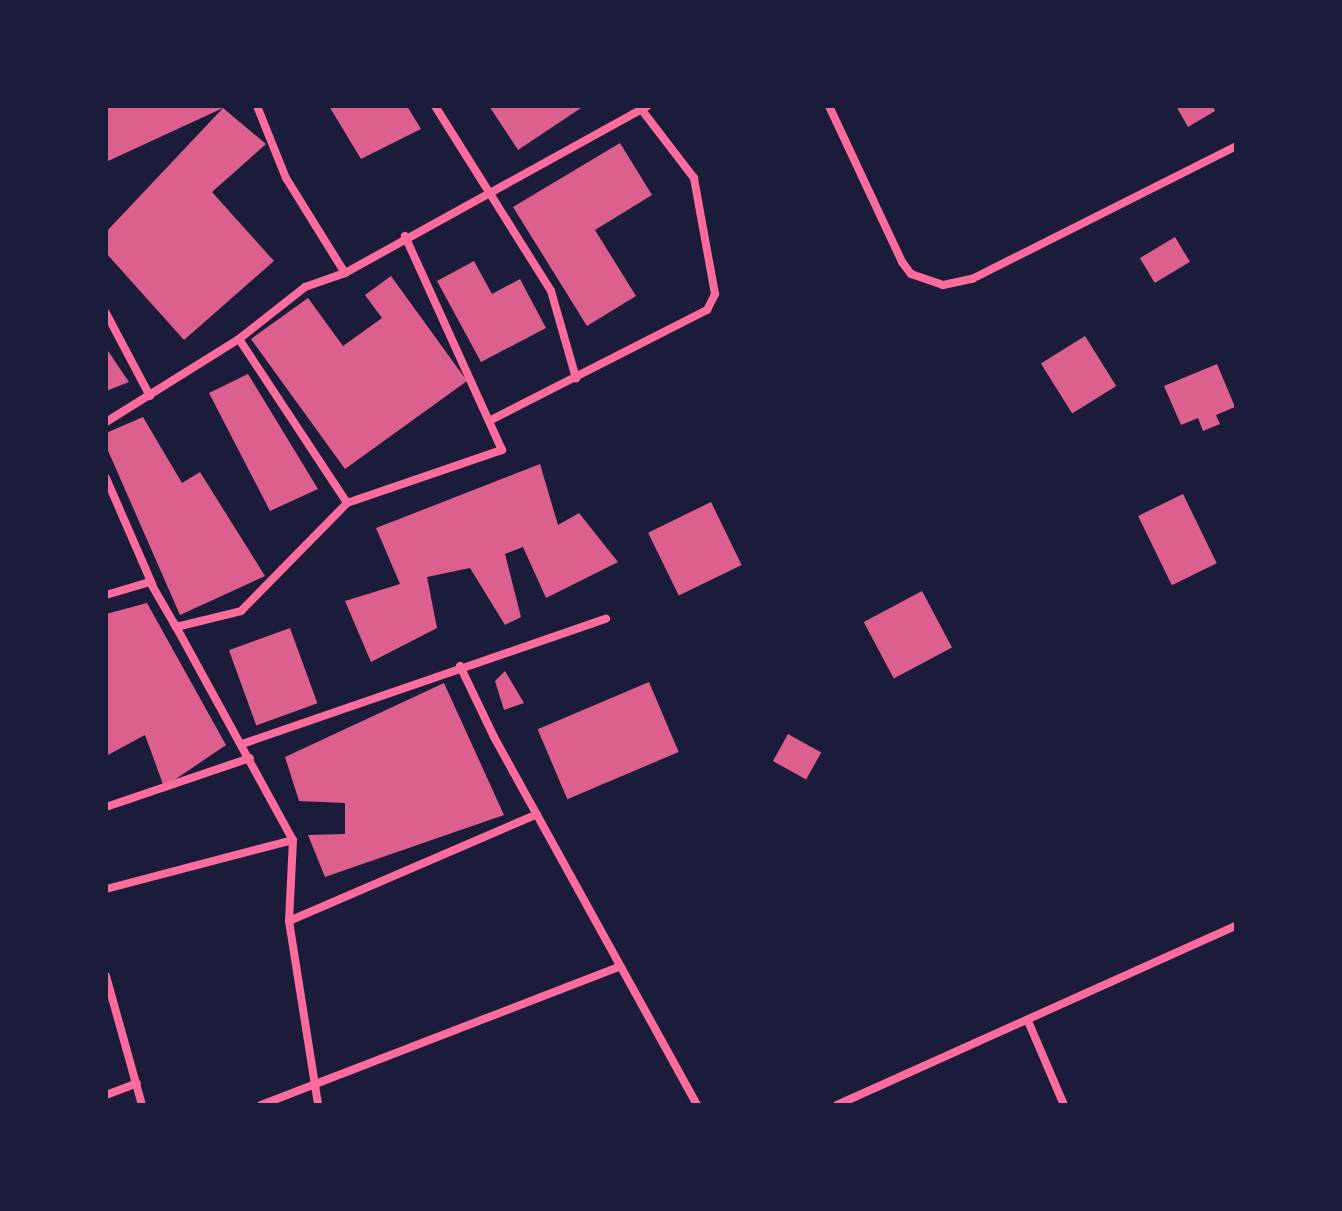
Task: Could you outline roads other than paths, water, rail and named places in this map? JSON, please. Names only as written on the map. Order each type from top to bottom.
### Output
[{"type":"street","points":[[257,106],[286,178],[345,273]]},
{"type":"street","points":[[435,106],[551,291],[576,378]]},
{"type":"street","points":[[829,106],[902,262],[911,274],[943,285],[972,279],[1236,146]]},
{"type":"street","points":[[106,422],[239,339],[305,287],[345,273],[405,236],[644,108],[694,178],[715,294],[707,310],[489,421]]},
{"type":"street","points":[[150,582],[176,627],[241,611],[347,503],[502,450],[405,236]]},
{"type":"street","points":[[106,313],[150,396]]},
{"type":"street","points":[[239,339],[347,503]]},
{"type":"street","points":[[106,478],[150,582],[293,840],[289,921],[318,1105]]},
{"type":"street","points":[[106,595],[150,582]]},
{"type":"street","points":[[242,744],[460,666],[606,619]]},
{"type":"street","points":[[460,666],[619,967],[697,1105]]},
{"type":"street","points":[[106,807],[250,758]]},
{"type":"street","points":[[289,921],[537,814]]},
{"type":"street","points":[[106,889],[293,840]]},
{"type":"street","points":[[837,1105],[1236,926]]},
{"type":"street","points":[[261,1105],[619,967]]},
{"type":"street","points":[[106,976],[142,1105]]},
{"type":"street","points":[[1028,1021],[1064,1105]]},
{"type":"street","points":[[106,1095],[137,1083]]}]
